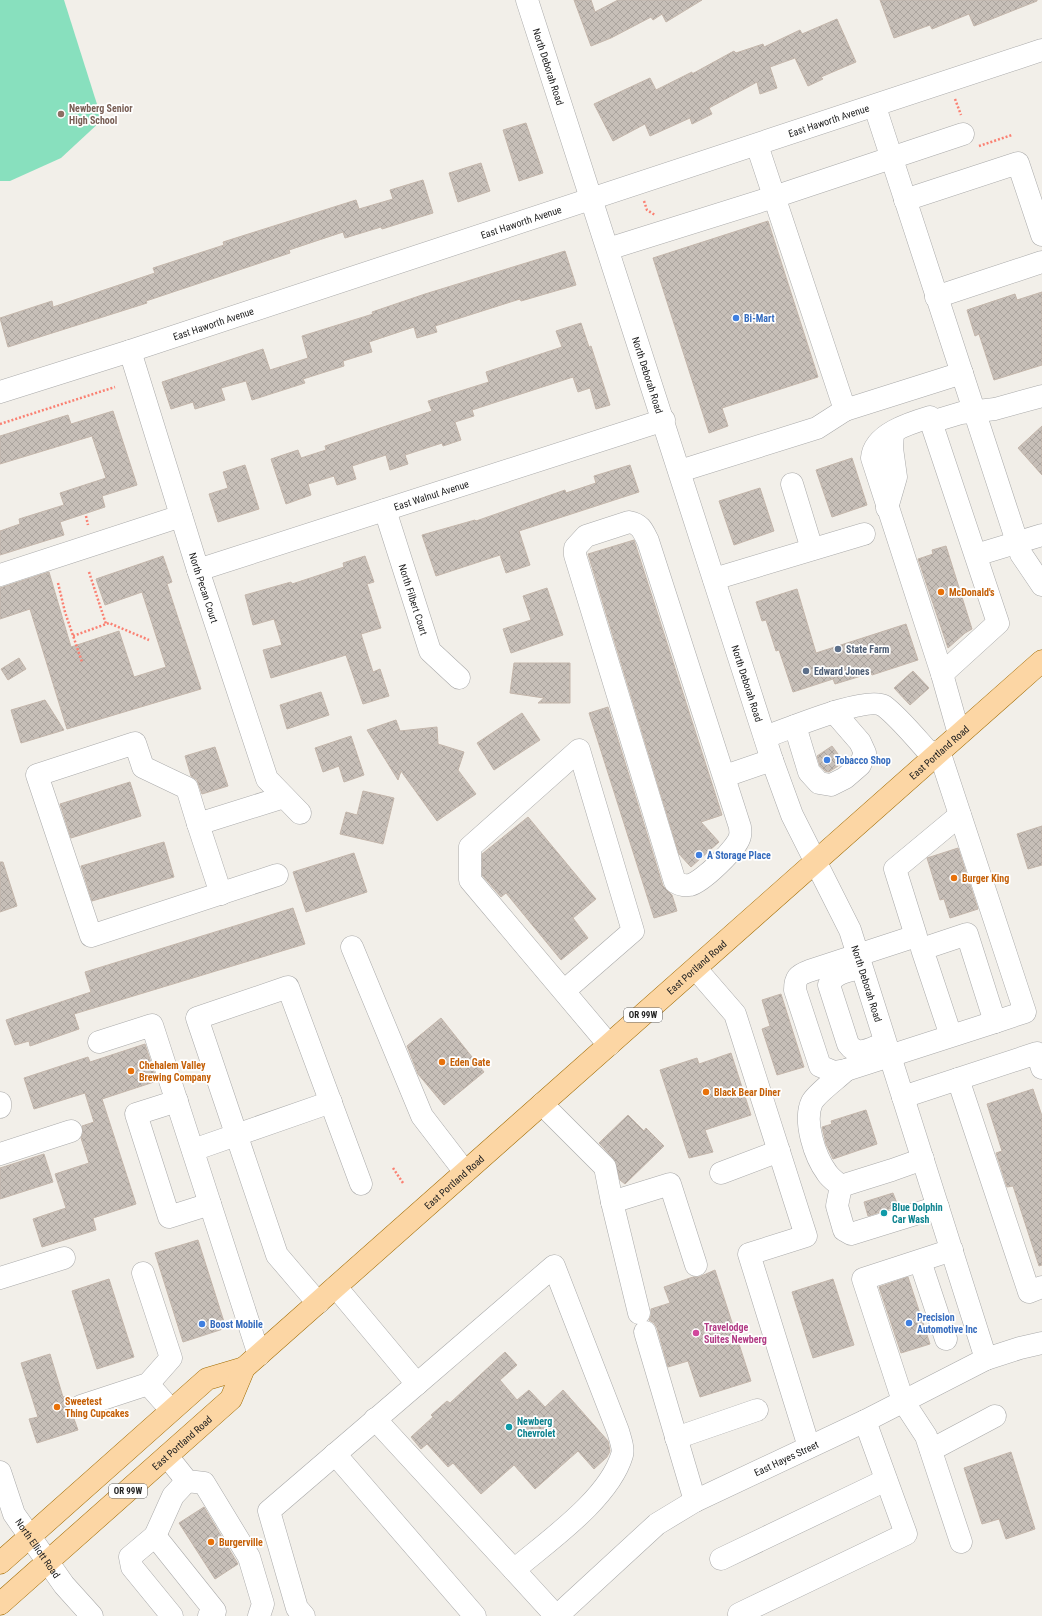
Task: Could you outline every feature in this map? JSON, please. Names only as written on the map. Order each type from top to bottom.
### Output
[{"type":"main road","name":"East Portland Road","points":[[0,1604],[231,1399],[252,1362],[318,1302],[696,969],[1042,661]]},
{"type":"main road","name":"East Portland Road","points":[[0,1563],[207,1379],[252,1362]]},
{"type":"street","name":"North Deborah Road","points":[[527,0],[664,420],[772,760],[792,815],[850,930],[986,1359]]},
{"type":"street","name":"East Haworth Avenue","points":[[0,392],[130,351],[875,107],[1042,50]]},
{"type":"street","points":[[875,107],[1021,554],[1042,585]]},
{"type":"street","points":[[608,249],[774,197],[963,134]]},
{"type":"street","points":[[757,145],[845,410]]},
{"type":"street","points":[[905,200],[1018,163],[1042,235]]},
{"type":"street","points":[[936,297],[1042,262]]},
{"type":"street","name":"North Pecan Court","points":[[130,351],[198,570],[266,779],[300,812]]},
{"type":"street","points":[[680,472],[817,428],[845,410],[962,373]]},
{"type":"street","points":[[931,422],[961,412],[995,409],[1042,396]]},
{"type":"street","points":[[942,674],[998,623],[930,417],[906,425],[878,442],[872,454],[872,458],[942,674],[959,734]]},
{"type":"street","name":"East Walnut Avenue","points":[[198,570],[664,420]]},
{"type":"street","points":[[792,484],[812,549]]},
{"type":"street","name":"North Filbert Court","points":[[385,510],[430,651],[459,678]]},
{"type":"street","points":[[0,575],[181,516]]},
{"type":"street","points":[[629,522],[637,524],[643,530],[725,776],[740,827],[740,836],[735,848],[700,880],[691,885],[682,886],[675,882],[575,555],[575,548],[586,536],[629,522]]},
{"type":"street","points":[[714,578],[864,534]]},
{"type":"street","points":[[976,555],[1042,534]]},
{"type":"street","points":[[765,737],[834,712],[870,703],[883,705],[936,754],[960,815],[1025,1012],[951,1036],[888,1049],[858,1052],[853,1050],[848,1044],[829,985],[831,980],[860,961]]},
{"type":"street","points":[[795,726],[810,772],[819,783],[831,785],[845,778],[860,765],[865,754],[860,742],[834,712]]},
{"type":"street","points":[[221,894],[187,788],[143,767],[135,743],[37,774],[91,936],[221,894],[277,875]]},
{"type":"street","points":[[564,991],[633,931],[579,750],[470,847],[470,880],[609,1045]]},
{"type":"street","points":[[725,776],[772,760]]},
{"type":"street","points":[[198,824],[284,797]]},
{"type":"street","points":[[951,1036],[895,869],[960,815]]},
{"type":"street","points":[[841,1186],[827,1173],[819,1158],[810,1130],[808,1115],[813,1100],[820,1066],[795,990],[795,981],[798,975],[809,971],[860,961],[919,942],[967,934],[995,1022]]},
{"type":"street","points":[[352,947],[422,1116],[466,1172]]},
{"type":"street","points":[[696,969],[735,1014],[806,1236],[748,1254],[809,1447]]},
{"type":"street","points":[[809,971],[806,982],[833,1065],[836,1068],[846,1070]]},
{"type":"street","points":[[318,1302],[277,1255],[197,1018],[288,987],[361,1184]]},
{"type":"street","points":[[99,1042],[152,1025],[210,1204],[252,1362]]},
{"type":"street","points":[[813,1100],[846,1070],[888,1049]]},
{"type":"street","points":[[903,1097],[958,1079],[1040,1060]]},
{"type":"street","points":[[820,1066],[834,1072],[846,1070]]},
{"type":"street","points":[[958,1079],[1029,1292],[1042,1288]]},
{"type":"street","points":[[177,1101],[136,1114],[169,1217],[210,1204]]},
{"type":"street","points":[[193,1150],[331,1102]]},
{"type":"street","points":[[542,1104],[605,1167],[612,1202],[642,1322],[695,1501]]},
{"type":"street","points":[[0,1154],[71,1131]]},
{"type":"street","points":[[721,1173],[780,1152]]},
{"type":"street","points":[[841,1186],[923,1159]]},
{"type":"street","points":[[612,1202],[670,1184],[696,1265]]},
{"type":"street","points":[[841,1186],[837,1206],[844,1230],[851,1234],[936,1202]]},
{"type":"street","points":[[952,1250],[863,1279],[903,1402],[926,1436],[962,1542]]},
{"type":"street","points":[[0,1278],[64,1258]]},
{"type":"street","points":[[920,1261],[946,1339]]},
{"type":"street","points":[[304,1616],[297,1608],[269,1511],[554,1266],[618,1431],[623,1454],[613,1476],[593,1502],[514,1570]]},
{"type":"street","points":[[81,1406],[148,1384],[171,1358],[143,1273]]},
{"type":"street","points":[[336,1287],[417,1384]]},
{"type":"street","name":"East Hayes Street","points":[[557,1616],[657,1524],[695,1501],[865,1421],[986,1359],[1020,1348],[1042,1343]]},
{"type":"street","points":[[148,1384],[171,1410]]},
{"type":"street","points":[[676,1438],[757,1410]]},
{"type":"street","points":[[931,1450],[995,1416]]},
{"type":"street","points":[[375,1420],[557,1616]]},
{"type":"street","points":[[739,1614],[906,1534],[865,1421]]},
{"type":"street","points":[[335,1454],[475,1616]]},
{"type":"street","points":[[167,1456],[187,1481],[204,1483],[249,1556],[263,1604],[259,1616]]},
{"type":"street","name":"North Elliott Road","points":[[0,1472],[14,1514],[64,1586],[92,1616]]},
{"type":"street","points":[[721,1559],[886,1480]]},
{"type":"street","points":[[172,1616],[132,1567],[130,1557],[155,1536],[173,1496],[187,1481]]},
{"type":"street","points":[[155,1536],[212,1614]]},
{"type":"path","points":[[643,198],[648,210],[654,212]]},
{"type":"path","points":[[0,424],[114,387]]},
{"type":"path","points":[[89,572],[106,624]]},
{"type":"path","points":[[58,583],[82,662]]},
{"type":"path","points":[[73,636],[109,623],[149,640]]},
{"type":"path","points":[[393,1168],[403,1183]]},
{"type":"green space","points":[[0,0],[64,0],[102,120],[61,158],[10,181],[0,181]]},
{"type":"building","points":[[574,0],[591,0],[595,12],[618,0],[702,0],[666,22],[662,14],[653,20],[651,17],[611,38],[591,46]]},
{"type":"building","points":[[880,0],[1037,1],[974,26],[969,14],[932,29],[930,25],[894,38]]},
{"type":"building","points":[[837,19],[856,62],[821,77],[823,79],[808,86],[795,58],[770,67],[777,88],[760,94],[757,82],[709,108],[712,114],[692,124],[690,118],[650,136],[645,124],[613,141],[594,104],[650,78],[656,90],[692,72],[692,74],[734,51],[736,53],[763,44],[764,47],[800,30],[802,34]]},
{"type":"building","points":[[526,123],[543,173],[519,181],[503,130]]},
{"type":"building","points":[[481,163],[490,191],[458,202],[449,173]]},
{"type":"building","points":[[423,180],[433,213],[382,229],[381,227],[345,238],[343,232],[289,250],[290,253],[146,301],[147,303],[8,347],[0,318],[52,301],[53,307],[155,273],[153,268],[224,245],[223,242],[356,200],[359,209],[393,199],[390,190]]},
{"type":"building","name":"Bi-Mart","points":[[768,221],[818,377],[722,408],[728,426],[709,433],[653,258]]},
{"type":"building","points":[[565,251],[576,285],[521,301],[520,299],[435,326],[437,332],[417,338],[414,327],[369,342],[372,352],[343,361],[344,366],[303,379],[305,383],[252,400],[246,381],[221,388],[225,400],[195,409],[193,402],[171,409],[162,382],[263,349],[270,370],[308,358],[302,336],[373,314],[372,312],[425,294]]},
{"type":"building","points":[[1042,292],[1042,365],[994,380],[979,334],[975,336],[967,310],[1015,294],[1017,300]]},
{"type":"building","points":[[581,323],[589,347],[591,346],[610,405],[596,409],[590,388],[578,392],[573,377],[472,410],[474,416],[455,422],[461,440],[443,446],[442,443],[405,455],[408,464],[390,470],[386,455],[352,466],[356,479],[337,485],[334,476],[308,484],[311,495],[286,504],[271,459],[298,450],[301,458],[326,450],[325,446],[432,411],[428,401],[489,382],[486,372],[562,347],[556,331]]},
{"type":"building","points":[[113,411],[137,485],[102,496],[105,507],[60,522],[64,535],[0,555],[0,531],[20,524],[19,519],[64,505],[60,493],[106,478],[92,436],[0,464],[0,436],[68,415],[71,424]]},
{"type":"building","points":[[1042,426],[1042,475],[1018,448]]},
{"type":"building","points":[[852,458],[867,505],[832,517],[816,470]]},
{"type":"building","points":[[245,465],[259,509],[218,522],[209,494],[228,488],[223,472]]},
{"type":"building","points":[[630,465],[639,492],[519,531],[530,565],[506,573],[500,555],[436,576],[422,535],[475,520],[476,521],[565,490],[566,493],[596,483],[594,476]]},
{"type":"building","points":[[760,488],[774,531],[734,545],[719,501]]},
{"type":"building","points":[[634,540],[722,815],[701,822],[719,842],[691,867],[679,854],[588,554]]},
{"type":"building","name":"McDonald's","points":[[946,546],[972,629],[965,633],[948,648],[918,559],[933,554],[932,550]]},
{"type":"building","points":[[163,556],[172,582],[167,584],[201,689],[67,729],[30,609],[0,619],[0,588],[49,572],[71,647],[119,631],[134,677],[166,667],[142,592],[105,605],[96,579]]},
{"type":"building","points":[[365,556],[374,582],[367,584],[381,628],[361,634],[373,672],[380,669],[389,696],[363,704],[346,655],[271,678],[263,650],[282,645],[274,619],[253,625],[245,595],[291,582],[292,584],[344,567],[343,563]]},
{"type":"building","points":[[547,588],[563,635],[511,653],[503,629],[531,620],[523,596]]},
{"type":"building","points":[[797,589],[816,653],[906,624],[918,660],[872,675],[871,673],[835,684],[833,679],[793,692],[779,650],[776,651],[766,620],[762,621],[756,602]]},
{"type":"building","points":[[19,658],[26,669],[8,680],[1,669]]},
{"type":"building","points":[[514,663],[570,663],[570,703],[538,703],[544,698],[510,693]]},
{"type":"building","points":[[913,671],[929,688],[910,705],[894,688]]},
{"type":"building","points":[[321,692],[329,715],[287,729],[280,705]]},
{"type":"building","points":[[45,700],[64,730],[21,743],[11,710]]},
{"type":"building","points":[[608,707],[663,886],[672,895],[677,911],[654,918],[589,713]]},
{"type":"building","points":[[522,713],[540,740],[494,770],[477,743]]},
{"type":"building","points":[[396,720],[400,731],[437,727],[438,744],[464,752],[458,770],[476,794],[437,821],[401,771],[398,780],[367,730]]},
{"type":"building","points":[[351,736],[364,775],[344,782],[339,766],[323,772],[315,748]]},
{"type":"building","points":[[832,746],[844,762],[829,772],[825,771],[820,766],[817,756]]},
{"type":"building","points":[[215,747],[228,786],[202,794],[197,780],[191,776],[185,756]]},
{"type":"building","points":[[130,782],[141,816],[71,838],[60,804]]},
{"type":"building","points":[[363,791],[394,798],[383,844],[340,834],[346,812],[357,815]]},
{"type":"building","points":[[528,817],[596,899],[573,918],[588,938],[561,960],[506,893],[501,897],[482,875],[482,854]]},
{"type":"building","points":[[1042,826],[1042,865],[1028,869],[1017,834]]},
{"type":"building","points":[[164,842],[174,877],[92,901],[81,866]]},
{"type":"building","name":"Burger King","points":[[958,848],[978,909],[950,918],[944,899],[940,900],[927,858]]},
{"type":"building","points":[[354,853],[367,892],[306,912],[293,872]]},
{"type":"building","points":[[0,862],[3,862],[17,906],[0,912]]},
{"type":"building","points":[[293,908],[305,944],[74,1014],[79,1029],[30,1046],[29,1041],[15,1045],[6,1020],[91,992],[85,972]]},
{"type":"building","points":[[781,994],[804,1067],[777,1075],[762,1029],[770,1026],[762,1000]]},
{"type":"building","name":"Eden Gate","points":[[441,1018],[484,1072],[444,1105],[418,1074],[407,1046]]},
{"type":"building","points":[[145,1044],[157,1081],[102,1099],[136,1204],[93,1218],[96,1230],[42,1247],[33,1219],[66,1208],[55,1174],[89,1163],[81,1138],[83,1133],[82,1126],[94,1122],[85,1093],[34,1109],[24,1078],[88,1057],[90,1062]]},
{"type":"building","name":"Black Bear Diner","points":[[731,1053],[751,1115],[705,1130],[713,1152],[689,1158],[660,1070],[697,1058],[699,1064]]},
{"type":"building","points":[[1033,1089],[1042,1116],[1042,1265],[1039,1266],[1013,1186],[1007,1187],[996,1153],[1002,1151],[987,1104]]},
{"type":"building","points":[[866,1110],[877,1144],[833,1159],[826,1144],[822,1127],[832,1124],[831,1121]]},
{"type":"building","points":[[628,1115],[644,1131],[646,1128],[664,1146],[625,1184],[620,1180],[614,1159],[599,1143]]},
{"type":"building","points":[[44,1154],[53,1182],[0,1199],[0,1168]]},
{"type":"building","points":[[893,1193],[898,1206],[868,1216],[864,1202]]},
{"type":"building","points":[[198,1240],[226,1328],[183,1342],[155,1253]]},
{"type":"building","name":"Travelodge Suites Newberg","points":[[715,1270],[751,1381],[700,1397],[688,1361],[668,1367],[657,1328],[654,1323],[649,1320],[651,1316],[651,1309],[670,1303],[664,1287],[693,1277],[699,1277]]},
{"type":"building","points":[[908,1277],[930,1344],[901,1353],[879,1287]]},
{"type":"building","points":[[109,1279],[134,1357],[97,1369],[72,1291]]},
{"type":"building","points":[[833,1279],[854,1345],[813,1358],[792,1292]]},
{"type":"building","name":"Newberg Chevrolet","points":[[505,1352],[517,1365],[500,1380],[517,1400],[529,1390],[545,1407],[563,1390],[608,1441],[610,1451],[607,1457],[594,1469],[578,1451],[535,1489],[514,1465],[481,1494],[453,1463],[448,1467],[427,1444],[421,1449],[411,1437],[433,1417],[431,1415],[447,1401],[450,1403]]},
{"type":"building","points":[[50,1354],[63,1397],[67,1396],[69,1410],[78,1430],[37,1443],[29,1419],[38,1417],[21,1363]]},
{"type":"building","points":[[1011,1452],[1035,1529],[1006,1539],[999,1519],[982,1524],[964,1468]]},
{"type":"building","name":"Burgerville","points":[[204,1507],[238,1564],[215,1579],[179,1523]]},
{"type":"place","name":"Newberg Senior High School","points":[[61,114]]},
{"type":"place","name":"Bi-Mart","points":[[736,318]]},
{"type":"place","name":"McDonald's","points":[[941,592]]},
{"type":"place","name":"State Farm","points":[[838,649]]},
{"type":"place","name":"Edward Jones","points":[[806,671]]},
{"type":"place","name":"Tobacco Shop","points":[[827,760]]},
{"type":"place","name":"A Storage Place","points":[[699,855]]},
{"type":"place","name":"Burger King","points":[[954,878]]},
{"type":"place","name":"Eden Gate","points":[[442,1062]]},
{"type":"place","name":"Chehalem Valley Brewing Company","points":[[131,1071]]},
{"type":"place","name":"Black Bear Diner","points":[[706,1092]]},
{"type":"place","name":"Blue Dolphin Car Wash","points":[[884,1213]]},
{"type":"place","name":"Precision Automotive Inc","points":[[909,1323]]},
{"type":"place","name":"Boost Mobile","points":[[202,1324]]},
{"type":"place","name":"Travelodge Suites Newberg","points":[[696,1333]]},
{"type":"place","name":"Sweetest Thing Cupcakes","points":[[57,1407]]},
{"type":"place","name":"Newberg Chevrolet","points":[[509,1427]]},
{"type":"place","name":"Burgerville","points":[[211,1542]]}]
